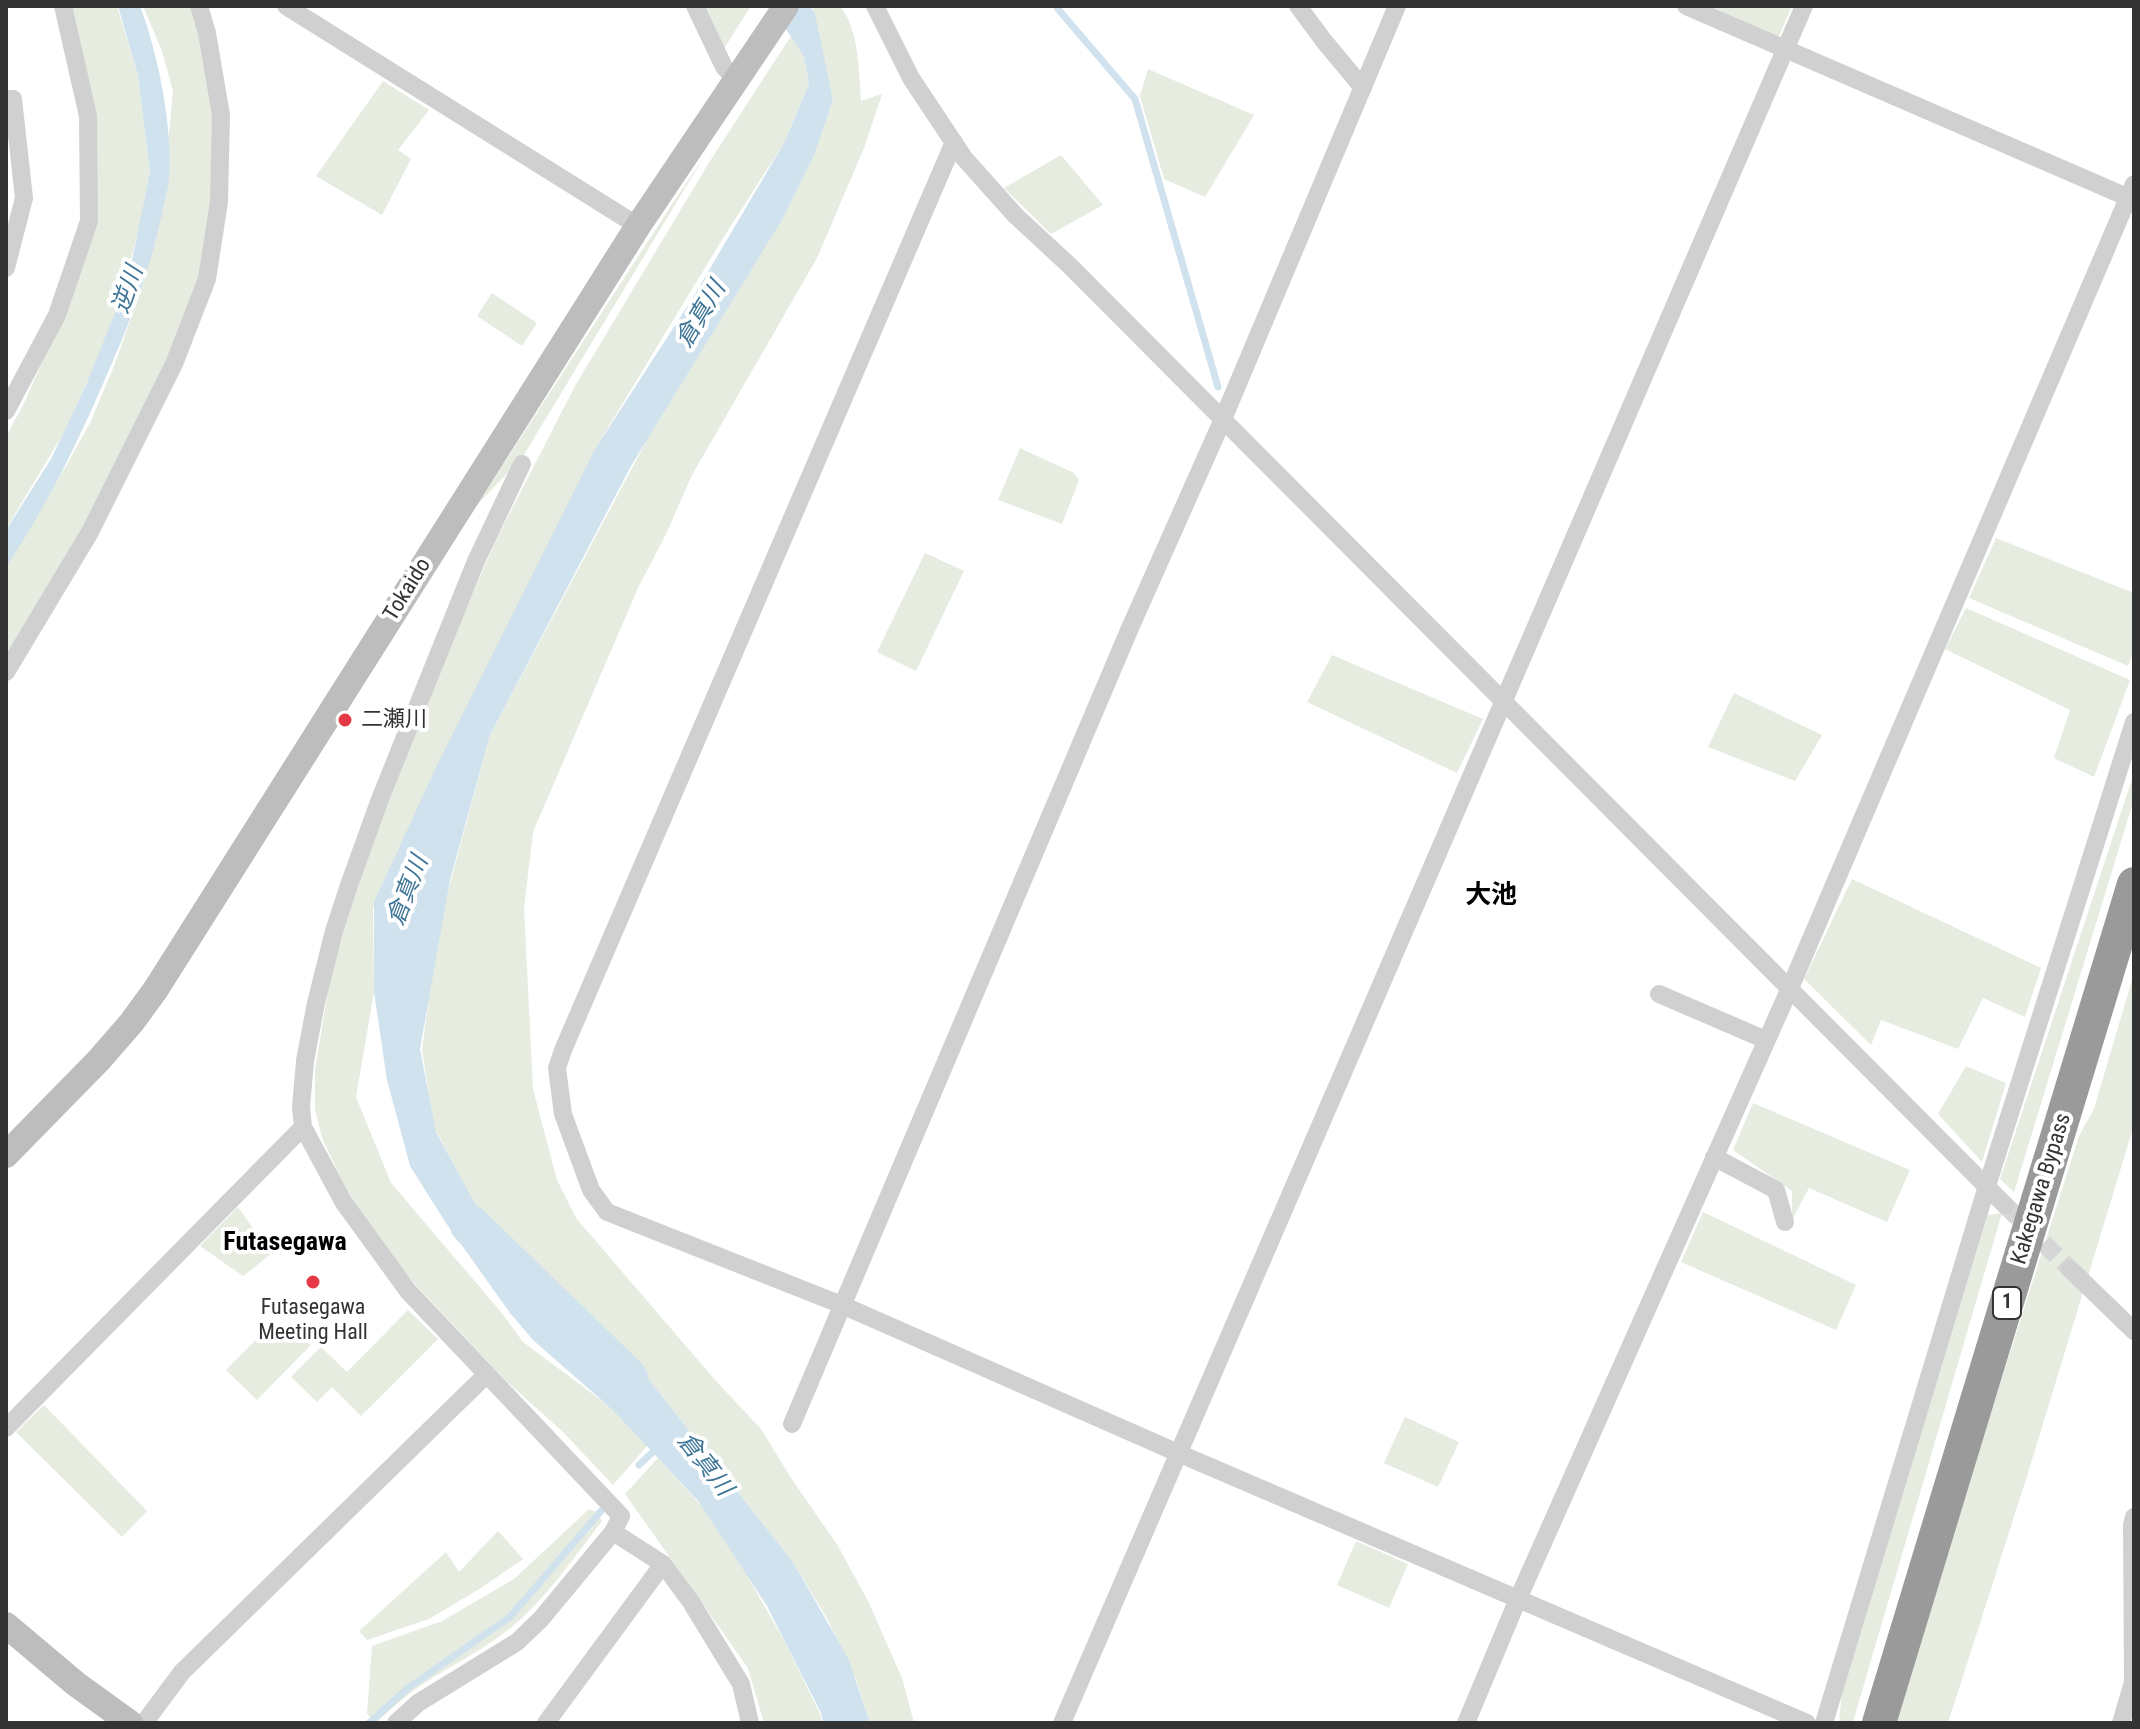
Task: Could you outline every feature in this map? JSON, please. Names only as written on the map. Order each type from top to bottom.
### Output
[{"type":"highway","name":"Kakegawa Bypass","points":[[1879,1723],[2134,884]]},
{"type":"main road","name":"Tokaido","points":[[6,1155],[99,1060],[156,989],[638,226],[786,6]]},
{"type":"main road","points":[[6,1625],[76,1684],[130,1723]]},
{"type":"street","points":[[6,411],[57,315],[89,221],[88,116],[63,6]]},
{"type":"street","points":[[6,672],[90,532],[174,364],[207,279],[219,202],[221,115],[207,33],[199,6]]},
{"type":"street","points":[[286,6],[638,226]]},
{"type":"street","points":[[695,6],[724,67],[742,74]]},
{"type":"street","points":[[875,6],[911,78],[964,158],[1015,215],[1070,266],[2005,1205]]},
{"type":"street","points":[[1298,6],[1363,88]]},
{"type":"street","points":[[792,1424],[1397,6]]},
{"type":"street","points":[[1466,1723],[1518,1599],[1790,988],[2132,194],[1686,6]]},
{"type":"street","points":[[1062,1723],[1804,6]]},
{"type":"street","points":[[6,99],[13,99],[24,198],[6,268]]},
{"type":"street","points":[[954,142],[557,1068],[563,1114],[591,1190],[607,1212],[842,1305],[1807,1723]]},
{"type":"street","points":[[396,1723],[418,1703],[517,1642],[541,1619],[613,1532],[621,1516],[408,1291],[344,1203],[303,1127],[301,1107],[305,1061],[334,931],[345,896],[380,799],[476,561],[522,464]]},
{"type":"street","points":[[1824,1723],[1987,1186],[2134,722]]},
{"type":"street","points":[[1659,994],[1766,1040]]},
{"type":"street","points":[[6,1428],[303,1127]]},
{"type":"street","points":[[1714,1157],[1776,1190],[1785,1222]]},
{"type":"street","points":[[2070,1269],[2134,1331]]},
{"type":"street","points":[[144,1723],[182,1672],[486,1375]]},
{"type":"street","points":[[2121,1723],[2133,1682],[2134,1517]]},
{"type":"street","points":[[613,1532],[663,1564],[691,1602],[741,1684],[750,1723]]},
{"type":"street","points":[[546,1723],[663,1564]]},
{"type":"shaded area","points":[[63,6],[117,6],[138,76],[150,172],[138,232],[112,329],[63,434],[6,529],[6,437],[63,316],[96,208]]},
{"type":"shaded area","points":[[143,6],[198,6],[221,131],[207,279],[90,532],[6,654],[6,558],[90,423],[142,287],[161,215],[173,91],[162,51]]},
{"type":"shaded area","points":[[699,6],[751,6],[723,50]]},
{"type":"shaded area","points":[[815,6],[840,6],[846,15],[857,51],[861,101],[882,94],[864,148],[817,258],[692,475],[638,588],[533,832],[524,908],[533,1089],[557,1180],[576,1218],[761,1429],[838,1546],[868,1601],[902,1678],[914,1723],[870,1723],[856,1680],[828,1620],[793,1562],[631,1357],[564,1329],[528,1298],[434,1127],[422,1050],[448,891],[490,735],[648,438],[764,248],[811,161],[833,100],[812,10]]},
{"type":"shaded area","points":[[1710,6],[1792,6],[1778,38]]},
{"type":"shaded area","points":[[791,36],[804,57],[809,84],[784,143],[595,449],[373,908],[374,992],[356,1097],[391,1183],[523,1342],[617,1412],[648,1445],[613,1485],[563,1432],[505,1380],[375,1237],[343,1183],[322,1138],[315,1109],[315,1069],[331,974],[353,897],[424,704],[497,538],[575,386],[710,161]]},
{"type":"shaded area","points":[[1148,69],[1254,115],[1205,197],[1164,179],[1140,96]]},
{"type":"shaded area","points":[[383,81],[429,110],[398,150],[411,159],[382,215],[316,176]]},
{"type":"shaded area","points":[[1061,155],[1103,205],[1051,234],[1004,188]]},
{"type":"shaded area","points":[[704,157],[522,458],[477,505],[678,195]]},
{"type":"shaded area","points":[[492,293],[537,323],[522,346],[477,316]]},
{"type":"shaded area","points":[[1020,448],[1074,473],[1079,480],[1062,524],[998,500]]},
{"type":"shaded area","points":[[1996,538],[2134,593],[2134,651],[2128,666],[1969,598]]},
{"type":"shaded area","points":[[925,553],[964,571],[916,671],[877,652]]},
{"type":"shaded area","points":[[1966,608],[2130,680],[2094,777],[2054,758],[2070,710],[1945,649]]},
{"type":"shaded area","points":[[1332,655],[1483,719],[1457,773],[1307,702]]},
{"type":"shaded area","points":[[1734,693],[1822,735],[1795,781],[1708,747]]},
{"type":"shaded area","points":[[2134,773],[2134,799],[2014,1192],[2000,1179]]},
{"type":"shaded area","points":[[1852,879],[2041,968],[2025,1017],[1983,998],[1958,1049],[1881,1020],[1871,1045],[1804,979]]},
{"type":"shaded area","points":[[2134,973],[2134,1125],[1948,1723],[1892,1723],[2079,1136],[2094,1109]]},
{"type":"shaded area","points":[[1966,1066],[2006,1083],[1982,1162],[1938,1114]]},
{"type":"shaded area","points":[[1753,1103],[1910,1170],[1887,1222],[1809,1188],[1792,1220],[1792,1191],[1733,1150]]},
{"type":"shaded area","points":[[238,1207],[271,1254],[243,1276],[200,1246]]},
{"type":"shaded area","points":[[1703,1212],[1856,1285],[1836,1330],[1681,1262]]},
{"type":"shaded area","points":[[2002,1213],[1853,1723],[1839,1723],[1842,1690],[1988,1215]]},
{"type":"shaded area","points":[[408,1310],[438,1339],[361,1416],[332,1387],[317,1402],[291,1377],[321,1347],[347,1372]]},
{"type":"shaded area","points":[[274,1322],[311,1345],[257,1400],[226,1370]]},
{"type":"shaded area","points":[[44,1405],[147,1511],[122,1537],[16,1432]]},
{"type":"shaded area","points":[[1405,1417],[1459,1442],[1438,1487],[1384,1463]]},
{"type":"shaded area","points":[[658,1458],[705,1510],[745,1572],[785,1642],[822,1723],[764,1723],[748,1668],[625,1494]]},
{"type":"shaded area","points":[[589,1509],[596,1512],[602,1521],[563,1572],[520,1620],[417,1688],[373,1723],[367,1713],[372,1646],[442,1621],[514,1579]]},
{"type":"shaded area","points":[[498,1531],[523,1559],[429,1619],[367,1640],[359,1631],[446,1552],[459,1572]]},
{"type":"shaded area","points":[[1356,1541],[1408,1564],[1389,1608],[1337,1585]]},
{"type":"water","name":"逆川","points":[[118,6],[140,6],[153,46],[169,137],[167,192],[147,271],[112,363],[64,468],[6,567],[6,530],[51,459],[86,385],[127,283],[150,172],[138,76]]},
{"type":"water","points":[[771,6],[810,6],[815,14],[833,100],[814,155],[783,218],[631,466],[490,735],[450,880],[420,1049],[436,1132],[525,1295],[564,1329],[631,1357],[793,1562],[848,1658],[870,1723],[823,1723],[821,1713],[767,1606],[698,1501],[614,1411],[533,1340],[446,1223],[410,1166],[387,1080],[374,992],[374,902],[438,763],[595,449],[692,299],[784,143],[809,84],[804,57]]},
{"type":"waterway","points":[[1058,9],[1135,99],[1218,387]]},
{"type":"waterway","name":"倉真川","points":[[470,1225],[628,1378]]},
{"type":"waterway","points":[[639,1465],[658,1447]]},
{"type":"waterway","points":[[369,1723],[408,1688],[510,1617],[601,1511]]},
{"type":"tunnel","points":[[2005,1205],[2070,1269]]},
{"type":"place","name":"二瀬川","points":[[345,720]]},
{"type":"place","name":"Futasegawa Meeting Hall","points":[[313,1282]]},
{"type":"district","name":"大池","points":[[1491,896]]},
{"type":"district","name":"Futasegawa","points":[[285,1243]]}]
